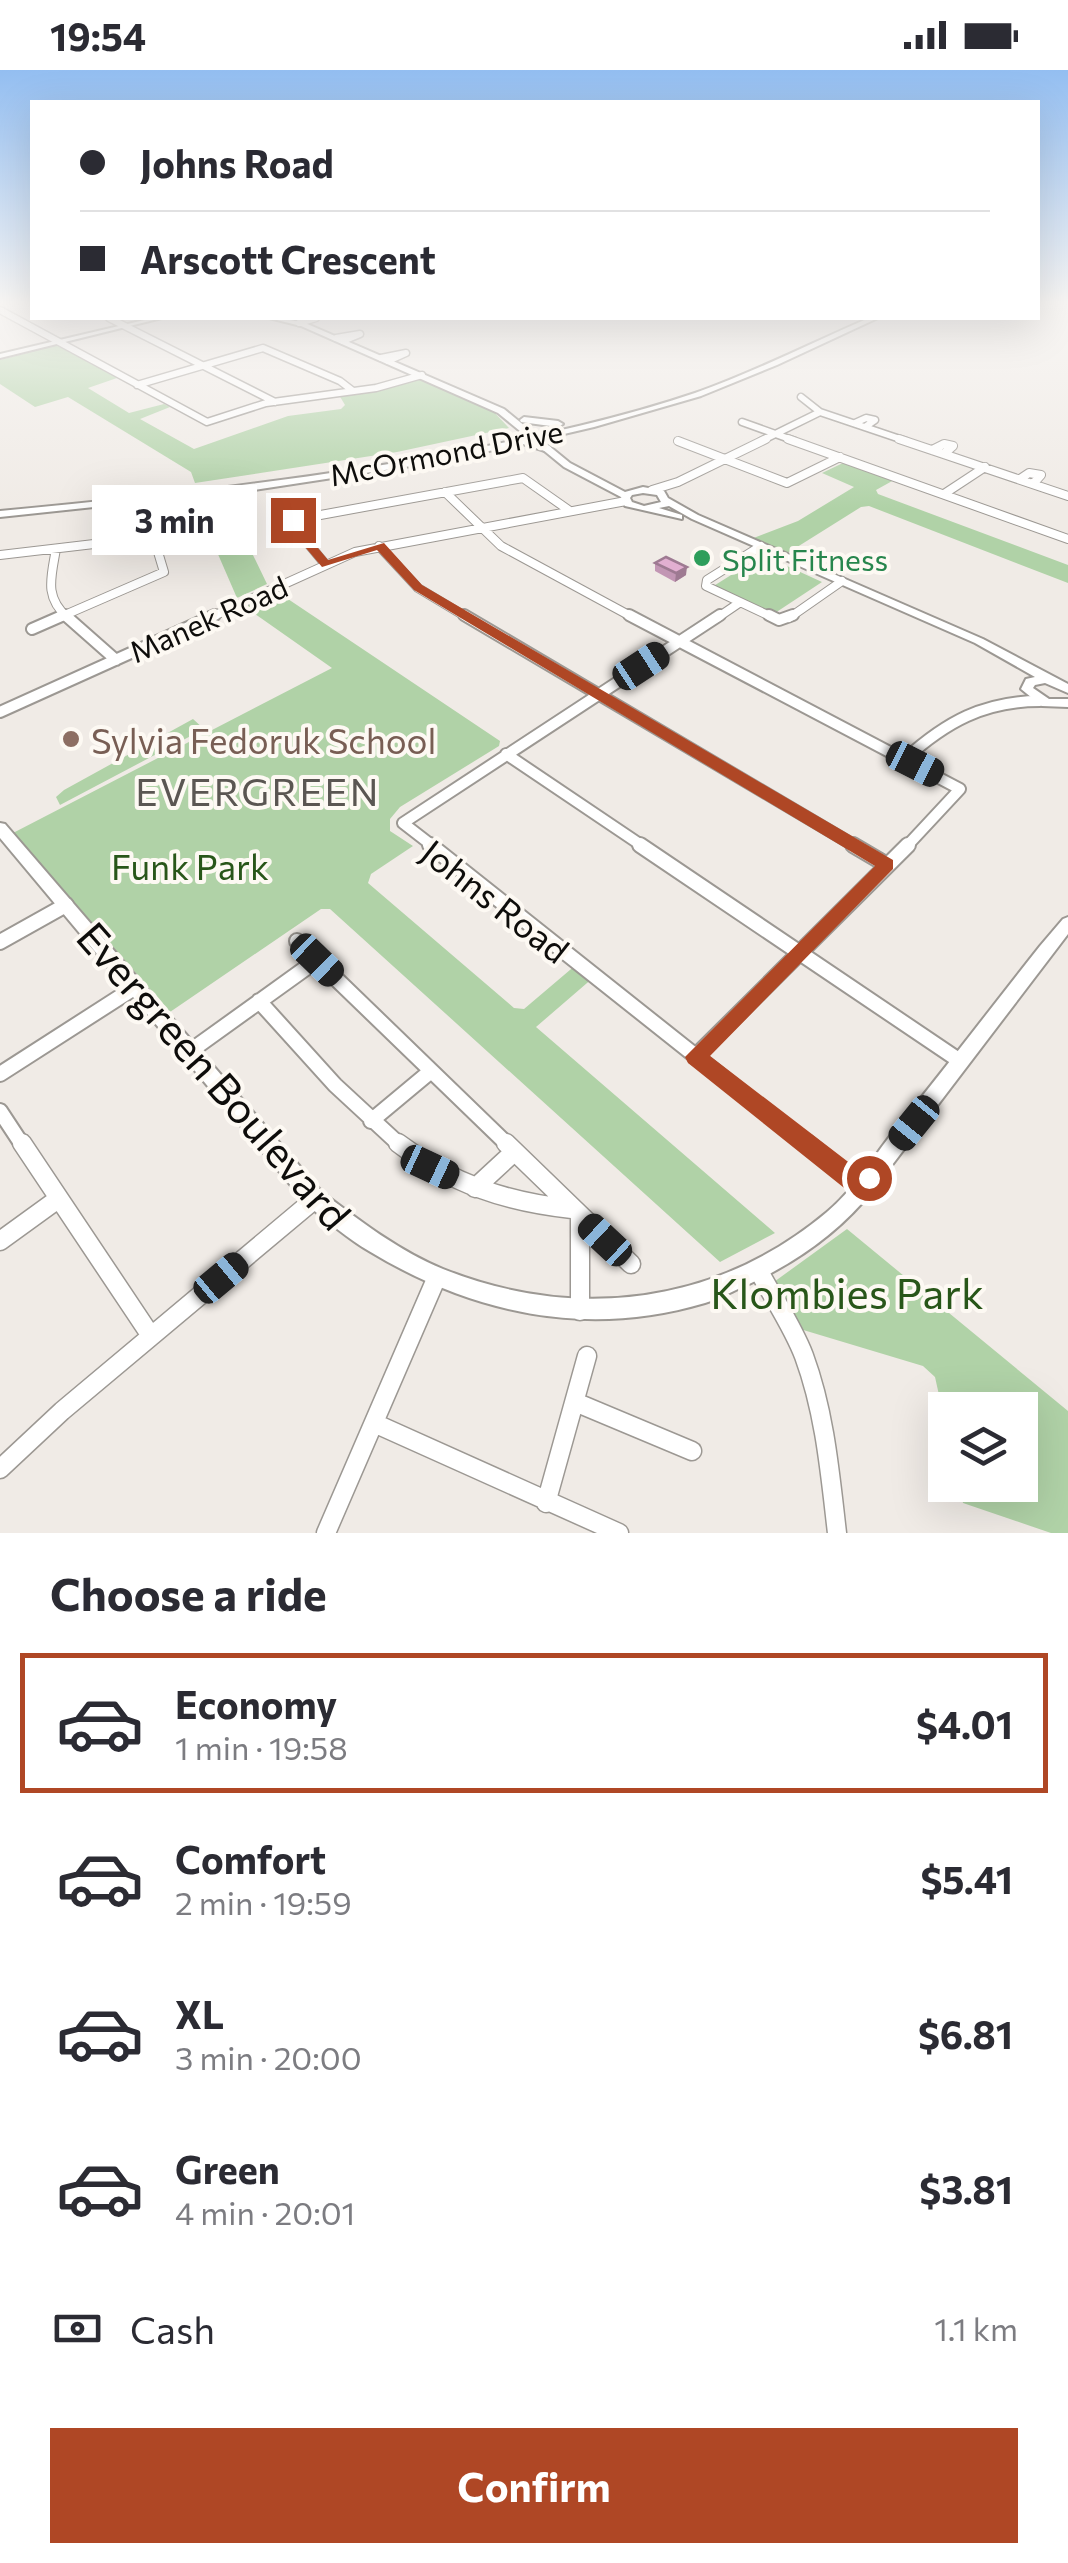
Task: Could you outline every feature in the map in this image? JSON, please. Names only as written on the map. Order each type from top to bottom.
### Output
[{"type":"main road","name":"McOrmond Drive","points":[[572,425],[667,399],[740,372]]},
{"type":"main road","name":"McOrmond Drive","points":[[0,511],[242,488],[504,440],[725,385],[753,372]]},
{"type":"main road","points":[[504,440],[522,422],[572,425]]},
{"type":"main road","points":[[504,440],[552,448],[556,436],[572,425]]},
{"type":"street","points":[[114,372],[207,422],[275,402],[353,391],[422,375]]},
{"type":"street","points":[[137,385],[178,372]]},
{"type":"street","points":[[219,372],[275,402]]},
{"type":"street","points":[[321,372],[353,391]]},
{"type":"street","points":[[416,372],[522,422],[573,468],[628,501],[671,513],[758,548]]},
{"type":"street","points":[[801,397],[820,412],[984,468],[1020,479],[1029,473],[1040,474],[1042,477],[1033,484],[1068,496]]},
{"type":"street","points":[[552,448],[601,477],[639,490],[652,490],[678,482],[820,412]]},
{"type":"street","points":[[742,422],[1068,539]]},
{"type":"street","points":[[678,441],[791,483],[840,457]]},
{"type":"street","points":[[944,494],[984,468]]},
{"type":"street","points":[[326,564],[291,523],[293,520],[522,478],[570,511]]},
{"type":"street","points":[[651,509],[667,499],[678,482]]},
{"type":"street","points":[[628,501],[639,490]]},
{"type":"street","points":[[652,490],[678,509],[758,548],[979,648],[1020,673],[1028,687],[1046,703],[1068,713]]},
{"type":"street","points":[[445,492],[520,558],[960,789],[696,1057]]},
{"type":"street","name":"Manek Road","points":[[0,712],[326,564],[380,546],[628,501]]},
{"type":"street","points":[[0,556],[152,539],[164,568],[159,575],[32,628]]},
{"type":"street","points":[[380,546],[418,588],[887,864]]},
{"type":"street","points":[[758,548],[705,582],[708,588],[769,618],[784,620],[839,584]]},
{"type":"street","points":[[56,549],[49,589],[52,604],[116,660]]},
{"type":"street","points":[[839,584],[979,641],[1060,683]]},
{"type":"street","name":"Johns Road","points":[[739,603],[406,818],[405,827],[862,1187]]},
{"type":"street","points":[[905,758],[946,722],[1000,704],[1028,687],[1060,683]]},
{"type":"street","points":[[1000,704],[1068,703]]},
{"type":"street","points":[[506,754],[960,1062]]},
{"type":"street","name":"Evergreen Boulevard","points":[[0,828],[314,1199],[357,1236],[436,1279],[504,1300],[580,1311],[664,1302],[718,1289],[760,1273],[832,1220],[1066,930]]},
{"type":"street","points":[[0,942],[66,904]]},
{"type":"street","points":[[297,941],[630,1264]]},
{"type":"street","points":[[189,1052],[317,960]]},
{"type":"street","points":[[0,1074],[134,988]]},
{"type":"street","points":[[259,1001],[371,1121],[430,1167],[475,1188],[576,1213]]},
{"type":"street","points":[[371,1121],[431,1072]]},
{"type":"street","points":[[0,1112],[151,1336]]},
{"type":"street","points":[[475,1188],[514,1152]]},
{"type":"street","points":[[0,1241],[58,1199]]},
{"type":"street","points":[[0,1469],[314,1199]]},
{"type":"street","points":[[576,1213],[580,1311]]},
{"type":"street","points":[[760,1273],[797,1340],[815,1388],[827,1444],[837,1533]]},
{"type":"street","points":[[326,1533],[436,1279]]},
{"type":"street","points":[[546,1504],[587,1356]]},
{"type":"street","points":[[576,1402],[692,1451]]},
{"type":"street","points":[[374,1423],[546,1504],[619,1533]]},
{"type":"green space","points":[[0,372],[107,372],[117,378],[88,388],[129,413],[164,404],[170,407],[140,419],[194,449],[288,416],[341,409],[345,405],[339,395],[418,379],[493,411],[509,428],[397,452],[195,483],[191,472],[68,397],[35,407],[0,384]]},
{"type":"green space","points":[[845,462],[894,480],[876,490],[878,494],[1068,565],[1068,583],[869,506],[861,507],[786,554],[751,539],[798,521],[854,487],[822,473]]},
{"type":"green space","points":[[224,495],[267,584],[237,598],[194,499]]},
{"type":"green space","points":[[763,555],[822,582],[772,615],[712,587]]},
{"type":"green space","name":"Funk Park","points":[[279,593],[500,741],[499,746],[400,807],[390,819],[390,831],[413,846],[371,874],[368,883],[514,1008],[524,1009],[577,964],[594,977],[536,1027],[775,1233],[720,1262],[330,909],[321,909],[170,1012],[13,833],[332,668],[245,607]]},
{"type":"green space","points":[[193,719],[204,729],[60,805],[56,797],[64,790]]},
{"type":"green space","name":"Klombies Park","points":[[847,1229],[1068,1411],[1068,1533],[1051,1533],[963,1502],[1038,1502],[1038,1392],[938,1392],[935,1377],[923,1366],[790,1326],[767,1287]]},
{"type":"building","points":[[666,557],[687,567],[676,573],[655,563]]},
{"type":"place","name":"Split Fitness","points":[[702,558]]},
{"type":"place","name":"Sylvia Fedoruk School","points":[[71,739]]},
{"type":"district","name":"EVERGREEN","points":[[258,790]]},
{"type":"route","points":[[293,520],[291,523],[326,564],[380,546],[418,588],[887,864],[696,1057],[862,1187],[869,1178]]}]
